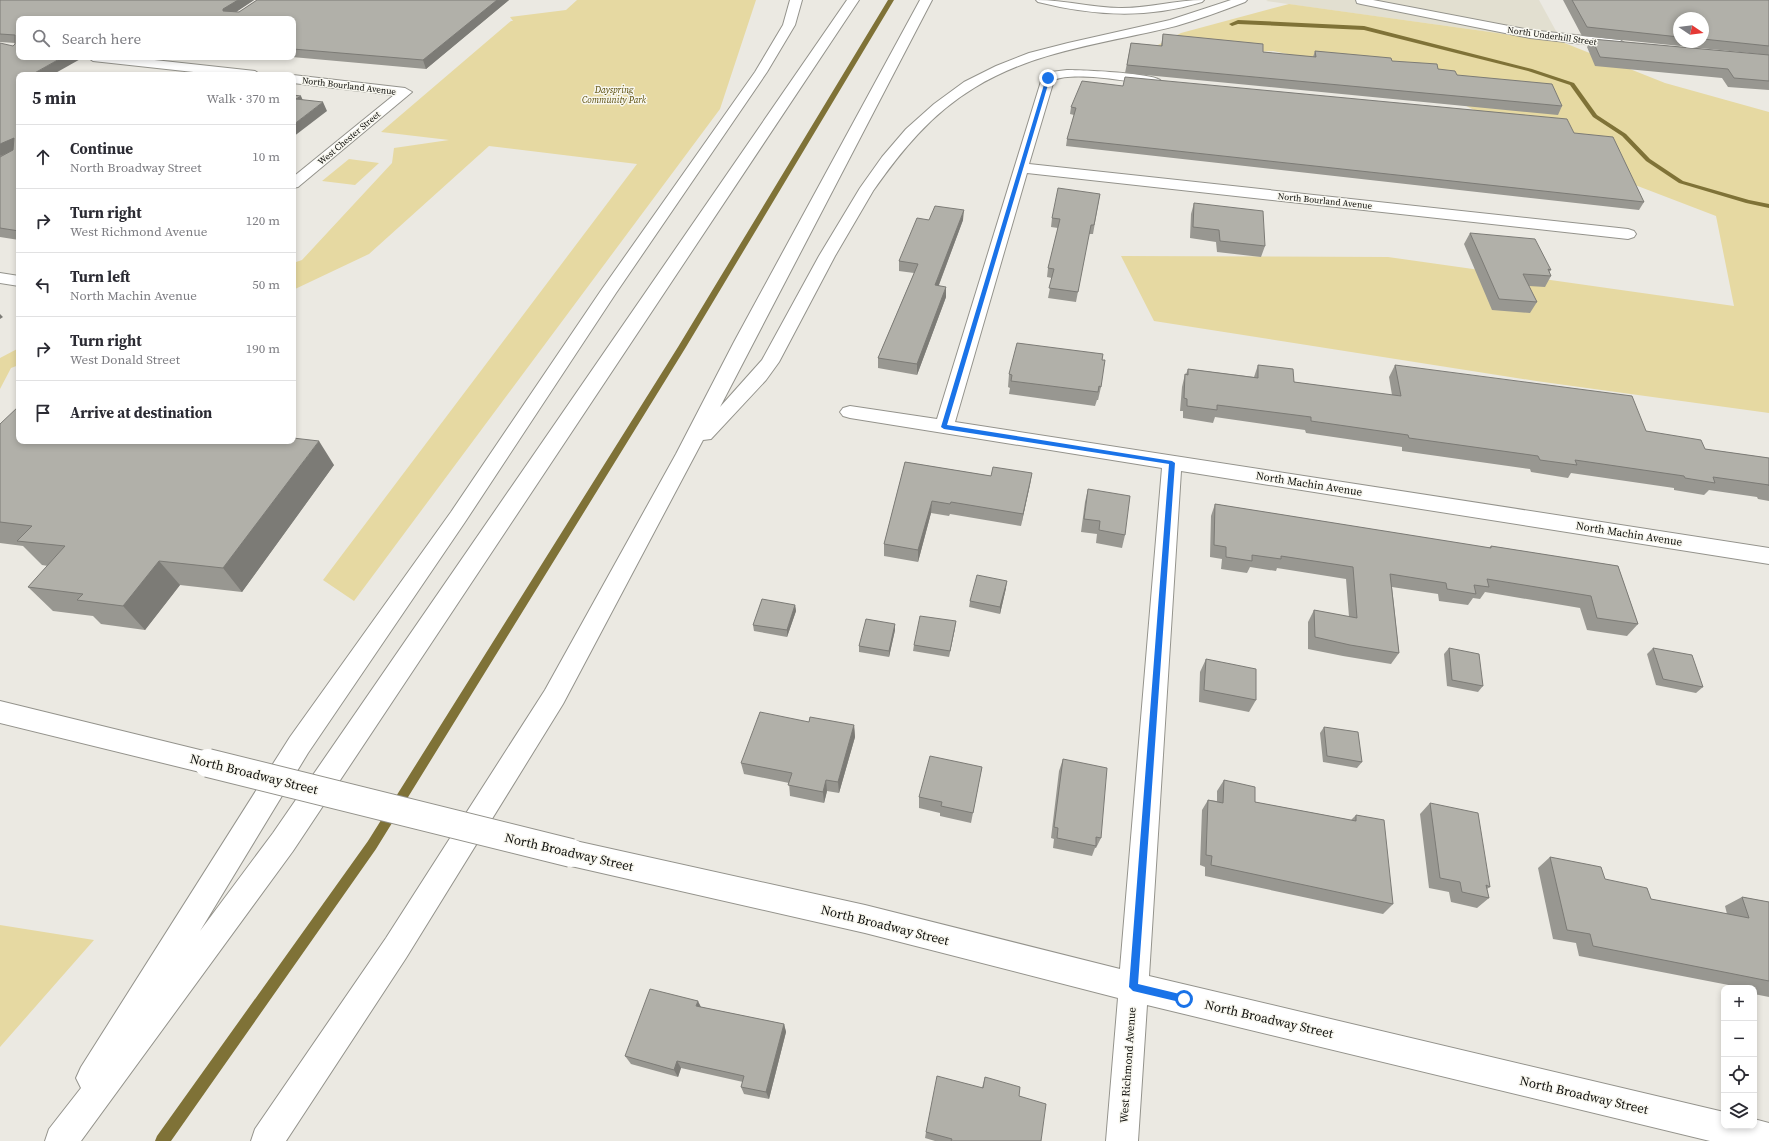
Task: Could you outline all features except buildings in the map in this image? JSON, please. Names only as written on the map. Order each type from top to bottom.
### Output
[{"type":"main road","points":[[53,1141],[299,745],[453,524],[608,293],[761,72],[789,25],[796,0]]},
{"type":"main road","points":[[777,111],[842,0]]},
{"type":"main road","points":[[61,1141],[283,842],[853,0]]},
{"type":"main road","points":[[267,1141],[396,948],[554,696],[686,454],[743,342],[870,109],[926,0]]},
{"type":"main road","points":[[1042,0],[1085,8],[1130,10],[1173,7],[1198,0]]},
{"type":"main road","points":[[686,454],[766,368],[844,227],[877,173],[898,146],[936,108],[969,84],[1017,62],[1068,47],[1192,18],[1241,0]]},
{"type":"main road","name":"North Underhill Street","points":[[1361,1],[1530,34],[1631,46]]},
{"type":"main road","points":[[123,60],[230,72]]},
{"type":"main road","points":[[150,72],[169,60]]},
{"type":"main road","points":[[944,427],[1047,80],[1054,74],[1069,73],[1171,82]]},
{"type":"main road","name":"North Bourland Avenue","points":[[296,79],[405,92]]},
{"type":"main road","name":"West Chester Street","points":[[296,182],[405,92]]},
{"type":"main road","name":"North Bourland Avenue","points":[[1022,168],[1628,234]]},
{"type":"main road","points":[[0,278],[16,281]]},
{"type":"main road","name":"North Machin Avenue","points":[[850,412],[1769,556]]},
{"type":"main road","name":"West Richmond Avenue","points":[[1122,1141],[1172,463]]},
{"type":"main road","name":"North Broadway Street","points":[[0,712],[208,762],[571,853],[865,919],[1133,987],[1769,1139]]},
{"type":"shaded area","points":[[1539,0],[1562,42],[1266,1]]},
{"type":"green space","name":"Dayspring Community Park","points":[[577,0],[756,0],[720,109],[354,601],[323,580],[637,164],[489,146],[369,254],[296,289],[296,262],[302,260],[392,163],[394,148],[449,140],[381,132],[511,21],[513,21],[510,17],[566,10]]},
{"type":"green space","points":[[1289,4],[1562,42],[1665,83],[1769,112],[1769,413],[1536,381],[1154,321],[1121,256],[1388,257],[1734,306],[1716,216],[1575,162],[1420,82],[1273,51],[1133,58],[1181,33]]},
{"type":"green space","points":[[349,159],[379,163],[355,185],[322,181]]},
{"type":"green space","points":[[16,350],[16,366],[11,368],[0,389],[0,358]]},
{"type":"green space","points":[[0,925],[94,940],[0,1047]]},
{"type":"waterway","points":[[162,1141],[372,845],[682,347],[891,0]]},
{"type":"waterway","points":[[1232,24],[1238,22],[1364,28],[1530,70],[1572,84],[1595,116],[1624,135],[1648,160],[1681,182],[1748,202],[1769,206]]},
{"type":"route","points":[[1048,78],[1044,87],[1022,168],[944,427],[1172,463],[1133,987],[1184,999]]}]
